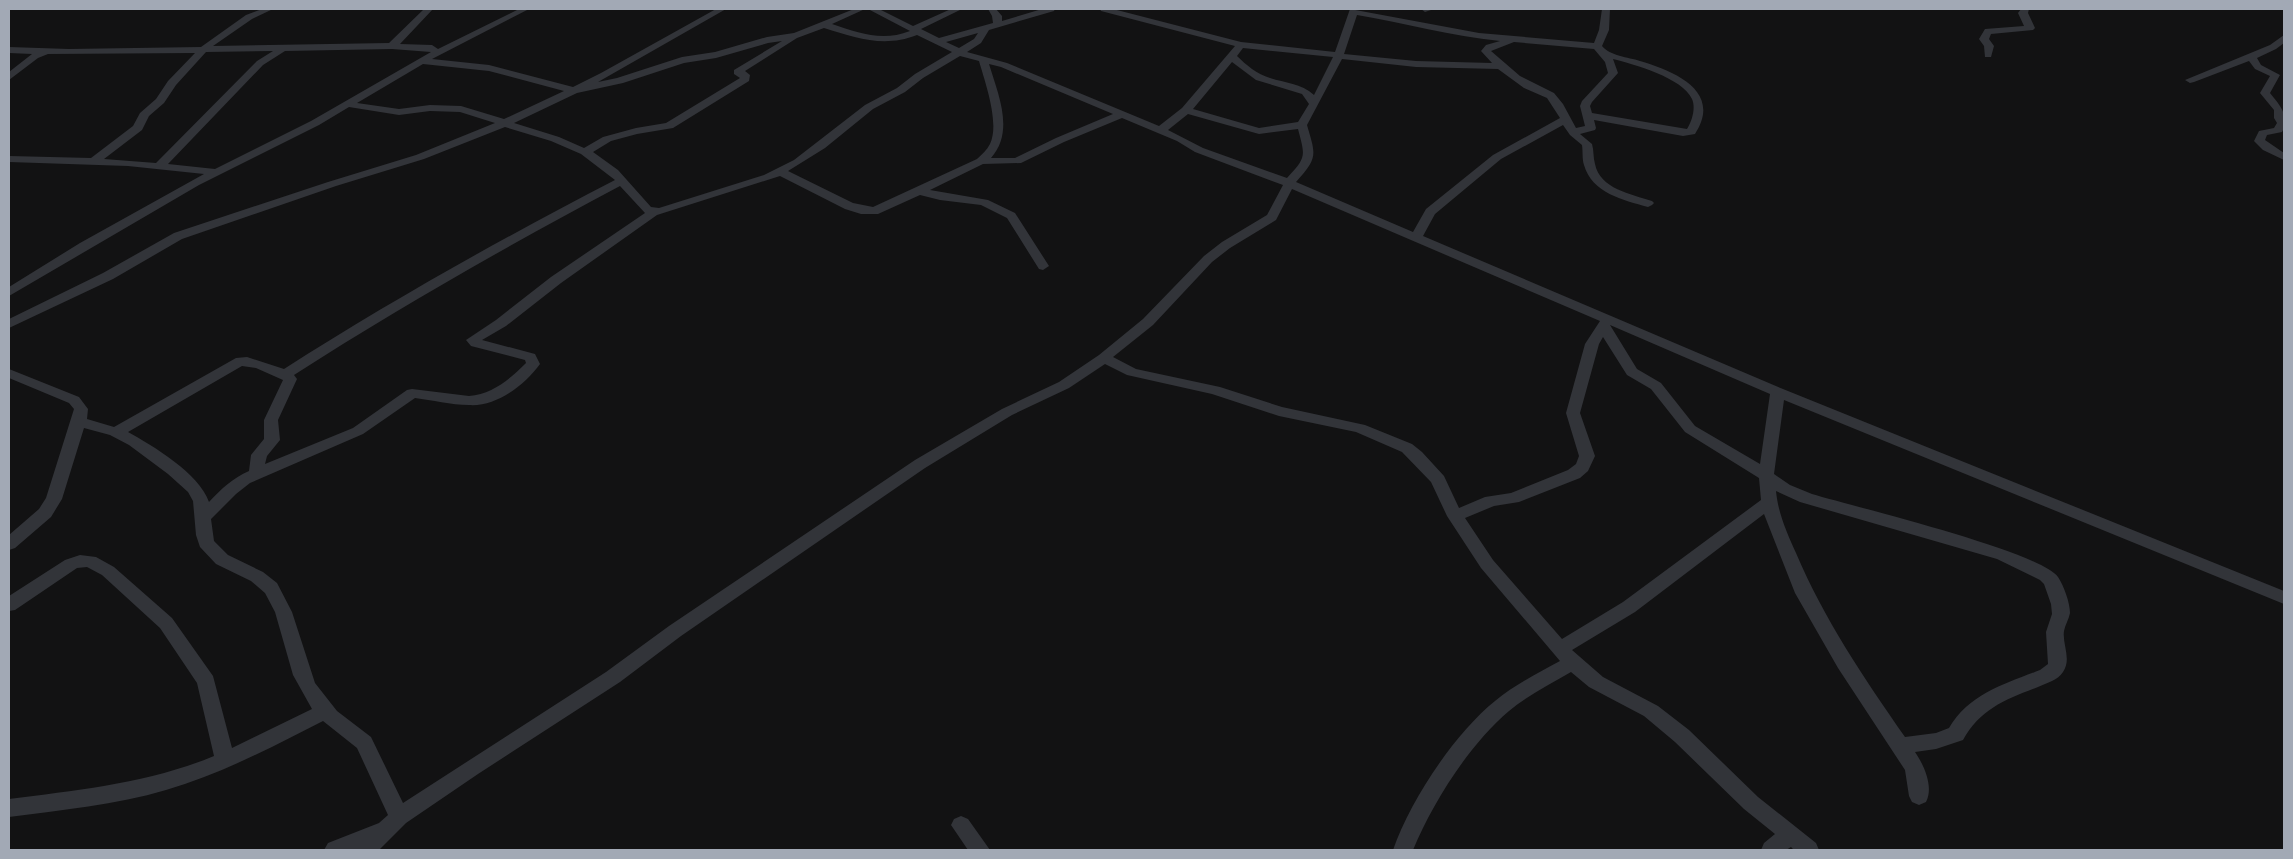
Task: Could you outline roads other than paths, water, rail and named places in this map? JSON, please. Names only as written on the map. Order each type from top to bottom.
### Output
[{"type":"street","points":[[93,162],[138,128],[144,116],[205,48],[249,17],[269,9]]},
{"type":"street","points":[[392,46],[429,9]]},
{"type":"street","points":[[9,292],[84,246],[216,172],[315,123],[421,61],[525,9]]},
{"type":"street","points":[[9,324],[108,276],[178,236],[332,184],[420,157],[505,123],[612,72],[692,24],[722,9]]},
{"type":"street","points":[[585,152],[610,138],[672,125],[746,79],[745,75],[737,72],[796,36],[861,9]]},
{"type":"street","points":[[872,9],[971,57],[1004,65],[1181,140],[1199,150],[1289,183],[1605,323],[2283,598]]},
{"type":"street","points":[[825,25],[884,41],[899,40],[958,9]]},
{"type":"street","points":[[992,9],[997,16],[997,23]]},
{"type":"street","points":[[938,41],[1051,9]]},
{"type":"street","points":[[1104,9],[1241,45],[1416,64],[1499,66]]},
{"type":"street","points":[[1425,9],[1430,9]]},
{"type":"street","points":[[1573,132],[1591,128],[1586,101],[1613,74],[1614,68],[1600,50],[1606,9]]},
{"type":"street","points":[[1988,54],[1989,46],[1984,40],[1988,31],[2030,28],[2023,13],[2025,9]]},
{"type":"street","points":[[335,850],[392,823],[471,768],[613,677],[675,631],[920,464],[1008,412],[1064,385],[1104,358],[1148,322],[1208,259],[1226,245],[1272,217],[1278,208],[1289,183],[1305,165],[1310,153],[1302,124],[1339,55],[1354,10],[1428,28],[1511,40],[1550,40],[1600,50],[1654,69],[1680,83],[1695,95],[1699,106],[1694,128],[1691,132],[1683,133],[1589,116]]},
{"type":"street","points":[[204,517],[236,484],[358,431],[412,393],[478,401],[498,394],[520,377],[533,364],[533,361],[530,357],[476,343],[473,340],[501,323],[556,280],[654,212],[690,203],[781,172],[821,146],[869,106],[901,90],[919,76],[982,38],[986,28]]},
{"type":"street","points":[[421,61],[489,68],[574,90],[619,81],[671,63],[716,55],[768,40],[796,36]]},
{"type":"street","points":[[2190,80],[2251,57],[2273,47],[2284,38]]},
{"type":"street","points":[[1511,40],[1499,43],[1486,51],[1499,66],[1529,87],[1552,97],[1564,120],[1573,132],[1587,144],[1590,165],[1596,181],[1612,191],[1648,203]]},
{"type":"street","points":[[1159,131],[1186,110],[1241,45]]},
{"type":"street","points":[[9,50],[282,49],[392,46],[432,48],[438,53]]},
{"type":"street","points":[[160,165],[260,63],[282,49]]},
{"type":"street","points":[[9,77],[35,56],[49,51]]},
{"type":"street","points":[[1232,56],[1241,65],[1262,79],[1289,86],[1308,94],[1314,104]]},
{"type":"street","points":[[2251,57],[2258,67],[2275,75],[2276,78],[2265,93],[2279,110],[2279,118],[2282,123],[2278,130],[2263,133],[2260,141],[2266,148],[2284,157]]},
{"type":"street","points":[[781,172],[861,210],[874,211],[919,192],[981,161],[990,152],[998,139],[997,117],[992,88],[983,59]]},
{"type":"street","points":[[348,104],[376,110],[399,112],[430,108],[461,110],[555,139],[585,152],[614,172],[647,210],[654,212]]},
{"type":"street","points":[[1186,110],[1259,131],[1302,124]]},
{"type":"street","points":[[981,161],[1017,161],[1060,140],[1121,115]]},
{"type":"street","points":[[1416,238],[1430,212],[1497,157],[1564,120]]},
{"type":"street","points":[[9,159],[160,165],[216,172]]},
{"type":"street","points":[[285,374],[365,323],[508,240],[622,181]]},
{"type":"street","points":[[919,192],[940,198],[984,202],[1011,216],[1043,266]]},
{"type":"street","points":[[1605,323],[1632,372],[1656,386],[1690,429],[1766,475],[1784,489],[1806,498],[2003,555],[2040,572],[2051,581],[2061,609],[2055,632],[2058,660],[2056,668],[2047,676],[1994,696],[1977,707],[1964,720],[1956,734],[1936,741],[1899,746]]},
{"type":"street","points":[[1455,516],[1491,501],[1513,498],[1574,474],[1582,467],[1587,456],[1573,413],[1592,344],[1605,323]]},
{"type":"street","points":[[1104,358],[1132,372],[1215,390],[1279,411],[1360,428],[1394,441],[1418,456],[1438,480],[1455,516],[1487,564],[1572,663],[1596,682],[1651,711],[1682,736],[1751,803],[1809,850]]},
{"type":"street","points":[[116,432],[241,362],[285,374],[290,379],[271,420],[272,440],[261,452],[256,474]]},
{"type":"street","points":[[9,372],[34,385],[74,400],[81,409],[79,422],[54,499],[45,513],[9,544]]},
{"type":"street","points":[[1778,392],[1766,475],[1769,502],[1777,528],[1804,593],[1844,663],[1915,768],[1919,796]]},
{"type":"street","points":[[79,422],[116,432],[129,439],[192,486],[199,494],[204,517],[204,540],[209,548],[219,557],[262,580],[272,590],[288,622],[308,686],[325,711],[364,743],[392,823]]},
{"type":"street","points":[[1559,649],[1629,607],[1769,502]]},
{"type":"street","points":[[9,605],[71,564],[80,561],[90,561],[108,571],[166,623],[203,674],[209,688],[226,759]]},
{"type":"street","points":[[1403,850],[1428,795],[1448,766],[1486,721],[1513,698],[1572,663]]},
{"type":"street","points":[[9,808],[142,788],[189,774],[226,759],[325,711]]},
{"type":"street","points":[[365,850],[392,823]]},
{"type":"street","points":[[961,825],[980,850]]},
{"type":"street","points":[[1771,850],[1791,834]]}]
